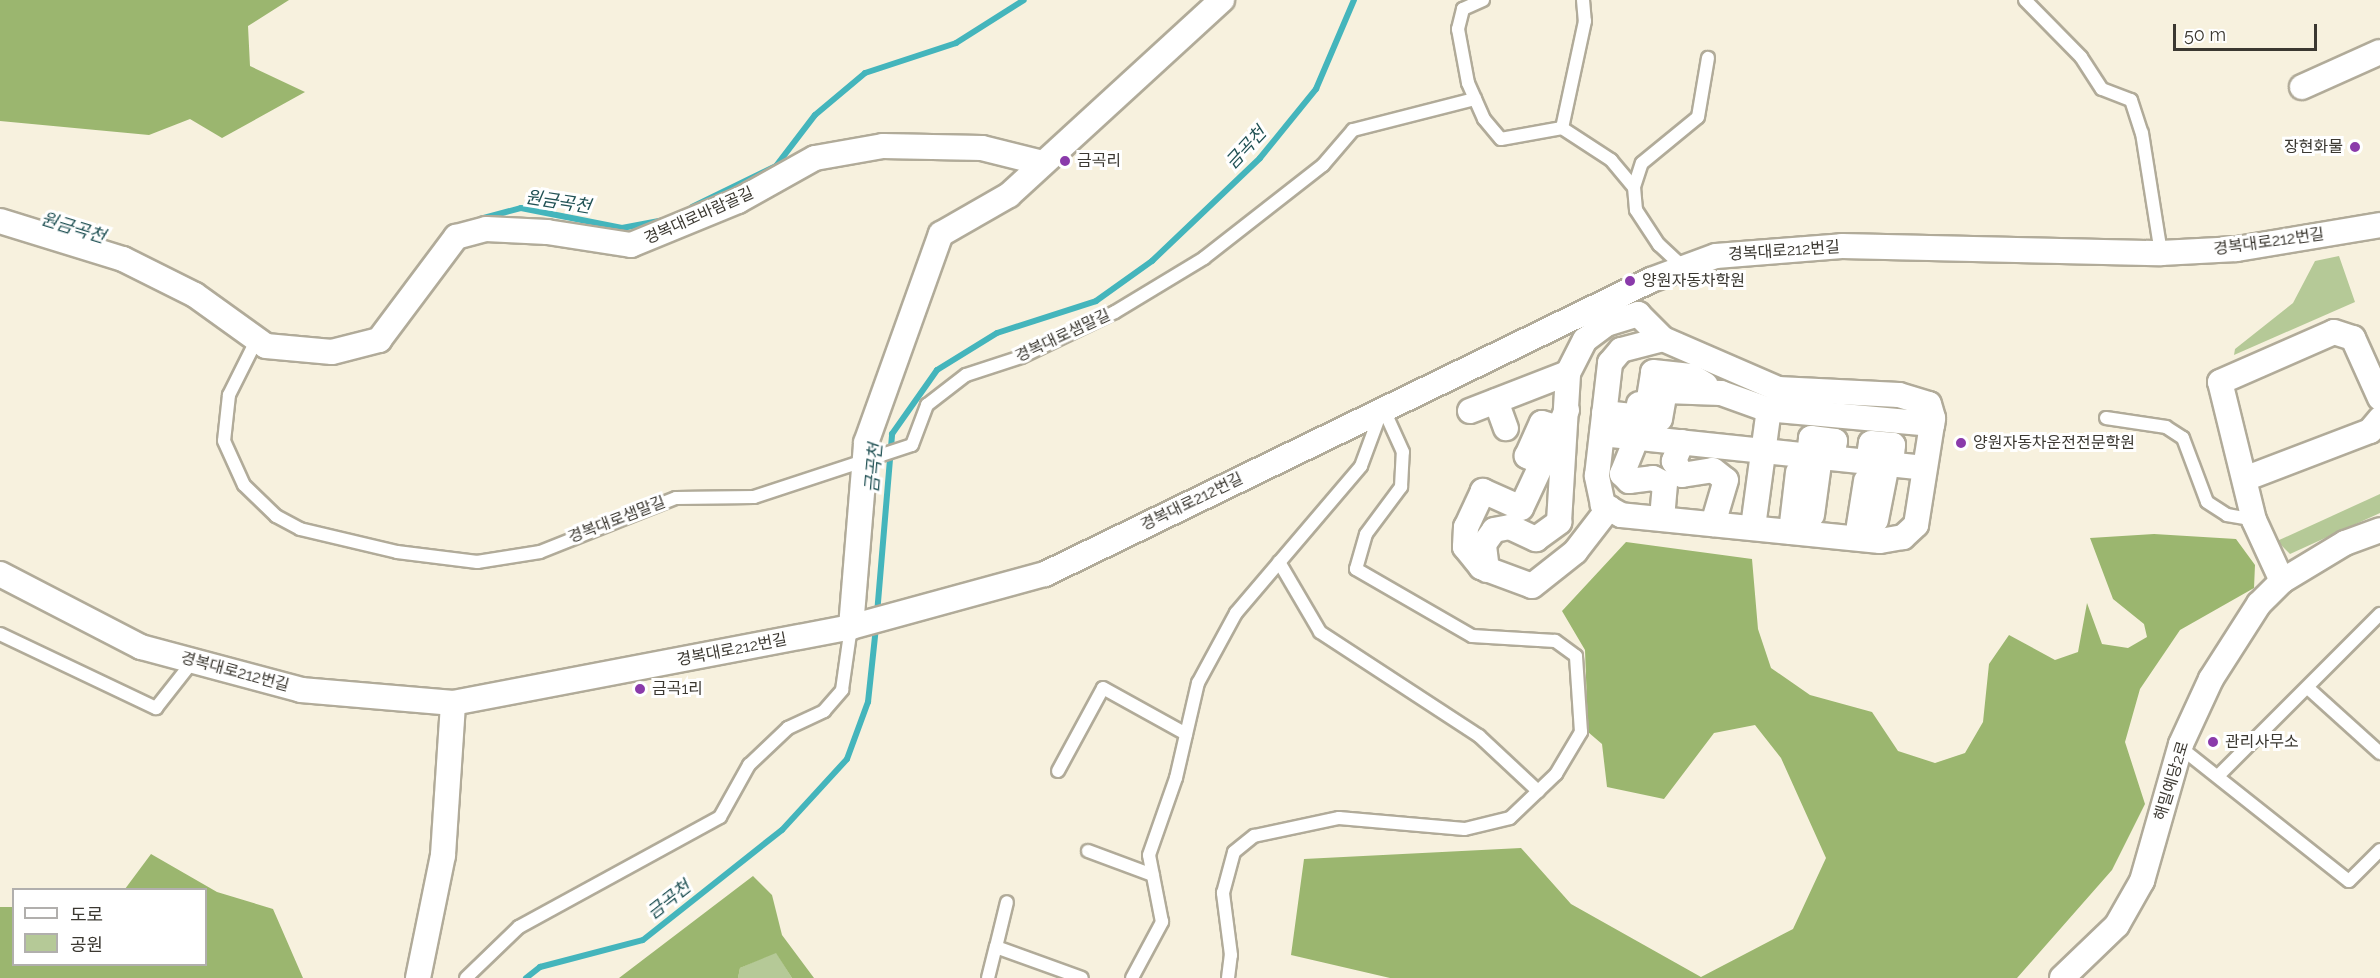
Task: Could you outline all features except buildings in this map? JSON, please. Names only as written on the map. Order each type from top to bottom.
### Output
[{"type":"street","points":[[851,627],[868,456],[892,363],[941,234],[1009,195],[1222,0]]},
{"type":"street","points":[[2302,87],[2380,52]]},
{"type":"street","name":"경복대로바람골길","points":[[0,221],[123,259],[195,295],[267,346],[332,352],[379,340],[456,237],[486,229],[547,232],[631,245],[738,201],[815,158],[883,146],[982,148],[1042,163]]},
{"type":"street","name":"경복대로212번길","points":[[0,574],[141,647],[301,690],[453,703],[851,627],[1045,574],[1622,294],[1716,255],[1842,246],[2161,253],[2236,249],[2380,225]]},
{"type":"street","points":[[1622,294],[1628,318]]},
{"type":"street","points":[[1487,570],[1484,544],[1494,530],[1510,527],[1536,539],[1559,522],[1563,419],[1568,373],[1585,340],[1606,324],[1638,314],[1663,339],[1778,388],[1899,395],[1929,404],[1932,424],[1916,525],[1903,537],[1857,538],[1621,515],[1609,508],[1598,493],[1610,363],[1622,350],[1663,339]]},
{"type":"street","points":[[2283,581],[2254,520],[2247,478],[2220,382],[2334,332],[2353,338],[2380,398]]},
{"type":"street","points":[[1604,415],[1648,405],[1653,372],[1691,376],[1721,393],[1769,409],[1932,424]]},
{"type":"street","points":[[1470,411],[1568,373]]},
{"type":"street","points":[[1496,401],[1506,428]]},
{"type":"street","points":[[1753,527],[1769,409]]},
{"type":"street","points":[[1604,415],[1637,437],[1763,450],[1843,485]]},
{"type":"street","points":[[1563,419],[1521,508],[1484,491],[1466,526],[1465,547],[1487,570],[1532,586],[1575,552],[1609,508]]},
{"type":"street","points":[[2247,478],[2370,431],[2380,419]]},
{"type":"street","points":[[1637,437],[1622,474],[1629,481],[1653,477],[1665,484],[1662,519]]},
{"type":"street","points":[[1682,442],[1674,462],[1682,475],[1713,470],[1726,480],[1713,524]]},
{"type":"street","points":[[1791,531],[1843,485],[1924,468]]},
{"type":"street","points":[[1843,485],[1857,538]]},
{"type":"street","name":"해밀예당2로","points":[[2062,978],[2116,925],[2142,881],[2181,748],[2211,679],[2259,604],[2283,581],[2345,543],[2380,530]]},
{"type":"street","points":[[418,978],[443,855],[453,703]]},
{"type":"lane","points":[[1483,0],[1463,9],[1458,29],[1475,99],[1501,139],[1562,128],[1611,160],[1634,187]]},
{"type":"lane","points":[[1562,128],[1585,21],[1583,0]]},
{"type":"lane","points":[[2025,0],[2081,57],[2102,89],[2131,100],[2142,133],[2161,253]]},
{"type":"lane","points":[[1683,267],[1659,245],[1636,210],[1634,187],[1642,163],[1698,117],[1708,58]]},
{"type":"lane","name":"경복대로샘말길","points":[[257,339],[230,395],[224,441],[244,484],[276,516],[300,529],[397,552],[477,562],[540,552],[676,498],[754,497],[868,456],[912,445],[927,405],[966,375],[1021,357],[1115,312],[1204,258],[1323,165],[1353,130],[1475,99]]},
{"type":"lane","points":[[1132,978],[1161,922],[1149,855],[1186,734],[1198,683],[1236,613],[1361,466],[1383,408]]},
{"type":"lane","points":[[1228,978],[1231,955],[1223,893],[1234,852],[1254,837],[1339,818],[1465,830],[1510,818],[1556,774],[1581,732],[1576,656],[1555,641],[1472,636],[1356,569],[1366,534],[1401,487],[1403,452],[1383,408]]},
{"type":"lane","points":[[2106,418],[2166,427],[2183,438],[2207,502],[2227,515],[2254,520]]},
{"type":"lane","points":[[1279,562],[1320,632],[1479,735],[1538,791]]},
{"type":"lane","points":[[2219,775],[2380,614]]},
{"type":"lane","points":[[466,978],[519,927],[720,817],[749,765],[788,728],[824,711],[842,690],[851,627]]},
{"type":"lane","points":[[0,634],[156,708],[193,661]]},
{"type":"lane","points":[[1058,771],[1103,688],[1186,734]]},
{"type":"lane","points":[[2308,688],[2380,753]]},
{"type":"lane","points":[[2181,748],[2219,775],[2349,881],[2380,850]]},
{"type":"lane","points":[[1088,851],[1153,875]]},
{"type":"lane","points":[[988,978],[1006,902]]},
{"type":"lane","points":[[996,947],[1082,978]]},
{"type":"green space","points":[[0,0],[289,0],[248,26],[250,66],[305,92],[222,138],[190,119],[149,135],[0,121]]},
{"type":"green space","points":[[2339,256],[2355,302],[2234,355],[2235,349],[2293,303],[2315,261]]},
{"type":"green space","points":[[2380,494],[2380,513],[2290,554],[2277,541]]},
{"type":"green space","points":[[2154,534],[2236,539],[2255,565],[2254,588],[2180,630],[2140,689],[2125,742],[2145,804],[2112,870],[2017,978],[1390,978],[1291,955],[1304,859],[1521,848],[1571,904],[1701,977],[1793,929],[1826,858],[1781,758],[1755,725],[1714,733],[1664,799],[1607,787],[1602,744],[1588,732],[1585,650],[1562,611],[1626,542],[1752,559],[1758,629],[1771,668],[1810,695],[1872,712],[1898,751],[1935,763],[1965,753],[1983,722],[1989,664],[2009,635],[2055,660],[2078,652],[2087,603],[2102,644],[2128,648],[2147,637],[2144,624],[2113,599],[2090,538]]},
{"type":"green space","points":[[151,854],[217,892],[273,909],[303,978],[0,978],[0,907],[12,907],[12,966],[207,966],[207,888],[126,888]]},
{"type":"green space","points":[[753,876],[772,895],[782,935],[814,978],[792,978],[776,953],[740,968],[738,978],[619,978]]},
{"type":"green space","points":[[776,952],[792,978],[738,978],[740,968]]},
{"type":"waterway","name":"원금곡천","points":[[692,207],[776,166],[815,115],[865,73],[956,43],[1024,0]]},
{"type":"waterway","name":"금곡천","points":[[877,614],[892,434],[937,370],[997,333],[1096,301],[1152,261],[1260,158],[1316,89],[1354,0]]},
{"type":"waterway","name":"원금곡천","points":[[480,219],[521,208],[622,228],[664,220]]},
{"type":"waterway","name":"금곡천","points":[[526,978],[540,967],[643,940],[782,830],[847,759],[868,702],[876,627]]},
{"type":"place","name":"장현화물","points":[[2355,147]]},
{"type":"place","name":"금곡리","points":[[1065,161]]},
{"type":"place","name":"양원자동차학원","points":[[1630,281]]},
{"type":"place","name":"양원자동차운전전문학원","points":[[1961,443]]},
{"type":"place","name":"금곡1리","points":[[640,689]]},
{"type":"place","name":"관리사무소","points":[[2213,742]]}]
